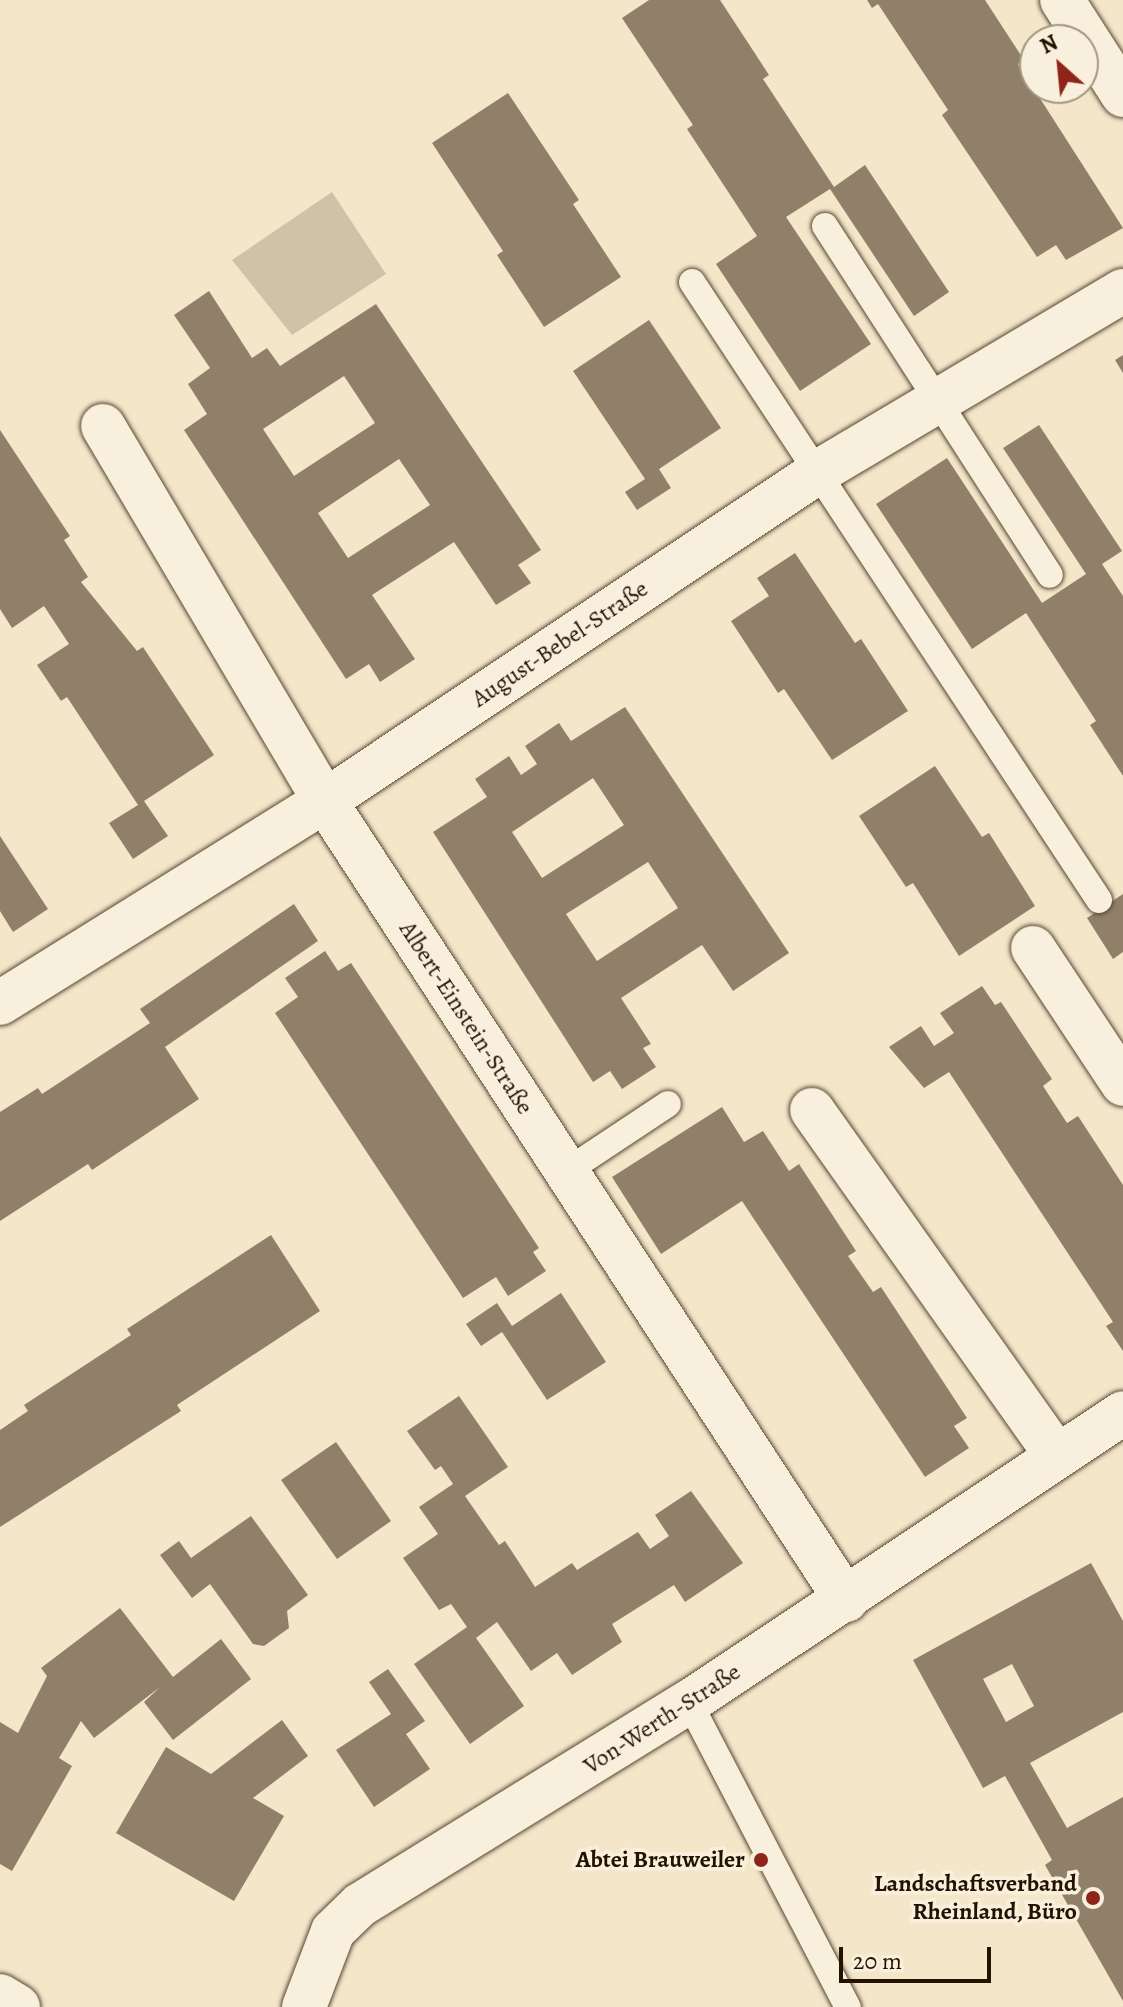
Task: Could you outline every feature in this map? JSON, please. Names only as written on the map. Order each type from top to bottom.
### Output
[{"type":"street","points":[[1062,0],[1123,95]]},
{"type":"street","name":"August-Bebel-Straße","points":[[0,1003],[325,801],[818,472],[1123,291]]},
{"type":"street","name":"Albert-Einstein-Straße","points":[[103,426],[325,801],[846,1600]]},
{"type":"street","points":[[1033,948],[1123,1084]]},
{"type":"street","points":[[812,1110],[1056,1455]]},
{"type":"street","name":"Von-Werth-Straße","points":[[304,2007],[333,1931],[360,1905],[689,1702],[1123,1413]]},
{"type":"street","points":[[0,1996],[18,2007]]},
{"type":"lane","points":[[825,226],[940,397],[1050,575]]},
{"type":"lane","points":[[692,282],[1099,900]]},
{"type":"lane","points":[[567,1171],[668,1104]]},
{"type":"lane","points":[[689,1702],[848,2007]]},
{"type":"shaded area","points":[[332,192],[386,274],[292,335],[232,260]]},
{"type":"building","points":[[649,0],[720,0],[769,75],[763,79],[834,187],[865,165],[949,292],[914,316],[830,189],[786,217],[871,344],[800,391],[716,264],[757,236],[687,129],[693,125],[622,18]]},
{"type":"building","points":[[867,0],[985,0],[1019,52],[1019,104],[1044,104],[1123,228],[1066,260],[1056,245],[1037,257],[942,115],[948,110],[878,4],[872,8]]},
{"type":"building","points":[[508,93],[579,200],[573,204],[621,277],[544,327],[497,255],[503,251],[432,143]]},
{"type":"building","points":[[209,291],[252,358],[267,348],[280,366],[376,304],[541,550],[518,565],[531,583],[496,605],[454,542],[372,595],[415,659],[380,682],[369,664],[346,679],[184,430],[207,414],[188,384],[210,368],[174,315]],"holes":[[[344,376],[375,423],[294,476],[263,429]],[[399,459],[430,505],[348,558],[318,513]]]},
{"type":"building","points":[[649,320],[721,428],[659,469],[671,488],[637,510],[625,492],[645,479],[573,371]]},
{"type":"building","points":[[1123,355],[1123,373],[1115,360]]},
{"type":"building","points":[[1039,425],[1122,551],[1102,564],[1123,596],[1123,776],[1090,725],[1096,721],[1026,613],[972,649],[876,504],[947,458],[1042,603],[1086,574],[1003,448]]},
{"type":"building","points":[[0,430],[70,536],[64,540],[88,577],[81,582],[137,651],[143,647],[214,755],[144,801],[168,836],[133,859],[109,823],[138,805],[67,697],[61,701],[37,665],[69,644],[44,606],[12,628],[0,609]]},
{"type":"building","points":[[795,553],[855,643],[861,639],[908,711],[832,760],[784,689],[778,693],[731,621],[769,596],[757,578]]},
{"type":"building","points":[[625,707],[789,953],[733,991],[702,945],[621,998],[651,1044],[643,1048],[656,1067],[622,1089],[610,1071],[593,1082],[433,832],[487,797],[475,779],[509,756],[521,775],[537,764],[525,746],[559,723],[571,741]],"holes":[[[593,778],[624,825],[542,878],[512,832]],[[648,862],[678,908],[597,961],[566,914]]]},
{"type":"building","points":[[935,766],[982,837],[989,833],[1035,906],[959,956],[913,883],[906,887],[859,816]]},
{"type":"building","points":[[0,836],[48,909],[13,932],[0,911]]},
{"type":"building","points":[[1123,894],[1123,952],[1113,959],[1087,918]]},
{"type":"building","points":[[294,904],[318,941],[165,1047],[199,1099],[92,1170],[88,1164],[0,1221],[0,1112],[38,1088],[42,1094],[150,1023],[140,1009]]},
{"type":"building","points":[[325,951],[338,971],[351,963],[539,1248],[533,1252],[546,1271],[508,1296],[496,1277],[463,1298],[275,1013],[298,997],[285,978]]},
{"type":"building","points":[[982,986],[995,1005],[1001,1002],[1052,1079],[1043,1086],[1067,1123],[1078,1116],[1123,1185],[1123,1351],[1106,1326],[1113,1322],[949,1072],[924,1088],[889,1047],[921,1026],[934,1046],[954,1033],[940,1013]]},
{"type":"building","points":[[722,1107],[744,1142],[763,1131],[789,1171],[799,1164],[856,1251],[848,1256],[873,1292],[881,1287],[967,1418],[954,1426],[969,1448],[925,1477],[742,1201],[661,1254],[612,1177]]},
{"type":"building","points":[[271,1235],[320,1311],[177,1405],[181,1411],[0,1527],[0,1430],[28,1411],[24,1405],[131,1335],[127,1329]]},
{"type":"building","points":[[561,1293],[606,1362],[547,1400],[502,1332],[481,1346],[466,1324],[497,1303],[512,1326]]},
{"type":"building","points":[[459,1396],[508,1467],[465,1496],[499,1545],[505,1541],[535,1587],[572,1563],[577,1570],[638,1532],[650,1549],[669,1536],[655,1515],[691,1491],[743,1563],[685,1602],[674,1585],[612,1624],[622,1642],[572,1675],[557,1653],[531,1671],[497,1622],[476,1638],[524,1706],[470,1744],[414,1664],[467,1627],[451,1604],[439,1610],[403,1558],[438,1534],[419,1507],[453,1484],[441,1466],[435,1470],[407,1431]]},
{"type":"building","points":[[336,1442],[391,1521],[337,1559],[281,1480]]},
{"type":"building","points":[[251,1516],[308,1595],[287,1611],[289,1628],[264,1646],[253,1644],[210,1584],[192,1598],[160,1555],[179,1541],[191,1558]]},
{"type":"building","points":[[1091,1563],[1123,1621],[1123,1712],[1030,1763],[1067,1828],[1123,1797],[1123,2001],[1045,1865],[1052,1860],[1005,1776],[983,1788],[913,1660]],"holes":[[[1012,1664],[1034,1706],[1006,1722],[983,1679]]]},
{"type":"building","points":[[120,1608],[173,1677],[221,1639],[251,1679],[173,1740],[144,1702],[160,1687],[94,1738],[81,1721],[59,1758],[72,1766],[12,1871],[0,1864],[0,1722],[18,1733],[47,1676],[41,1668]]},
{"type":"building","points":[[388,1669],[425,1721],[406,1734],[430,1769],[374,1807],[336,1750],[391,1714],[369,1682]]},
{"type":"building","points":[[282,1720],[308,1756],[253,1798],[284,1816],[234,1901],[116,1833],[166,1747],[211,1774]]},
{"type":"place","name":"Abtei Brauweiler","points":[[761,1860]]},
{"type":"place","name":"Landschaftsverband Rheinland, Büro","points":[[1093,1898]]}]
